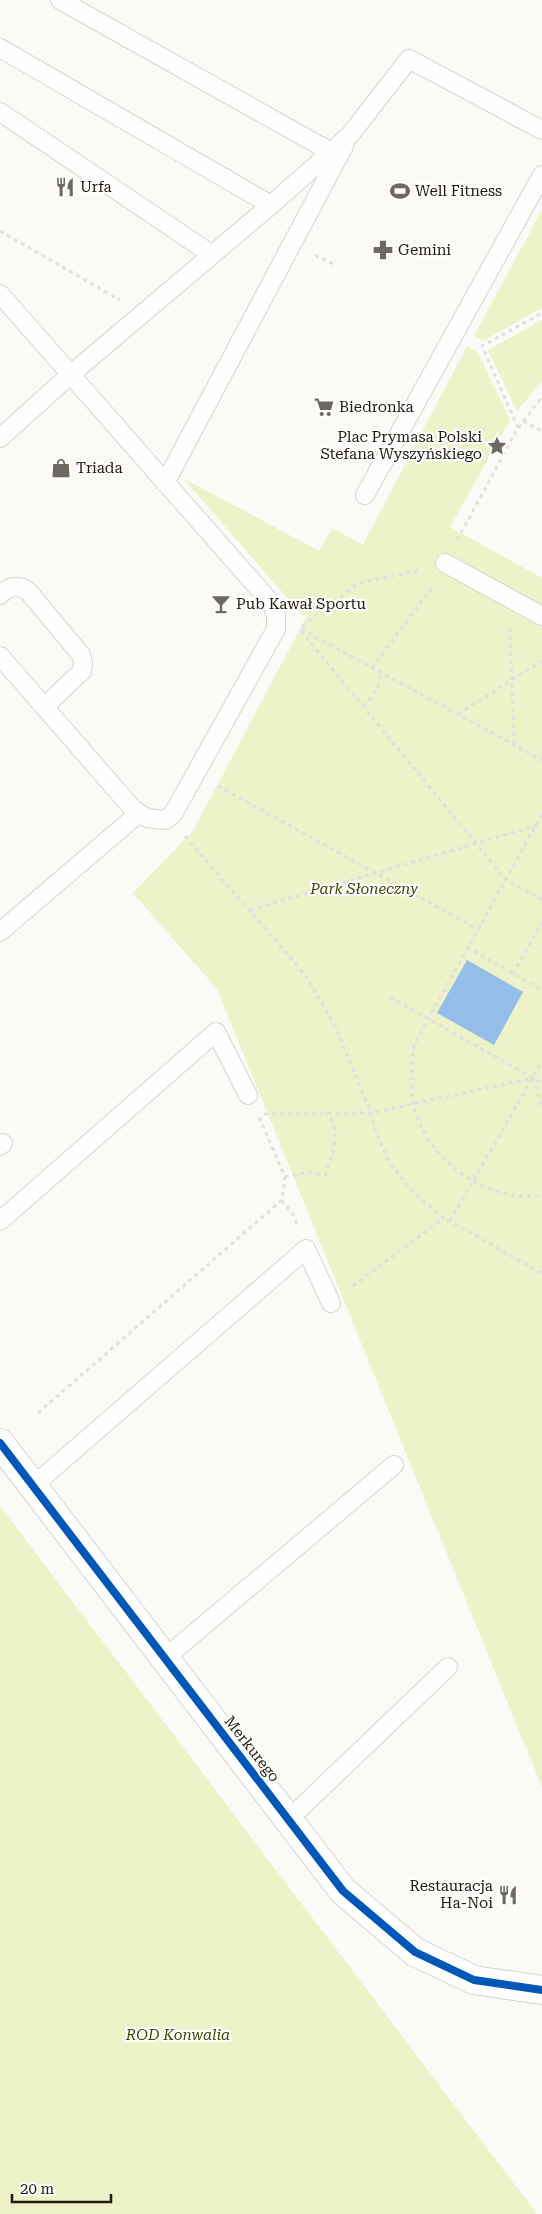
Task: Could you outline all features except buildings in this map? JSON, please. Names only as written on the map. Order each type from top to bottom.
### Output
[{"type":"street","name":"Merkurego","points":[[0,1442],[344,1891],[415,1952],[474,1980],[542,1990]]},
{"type":"lane","points":[[60,0],[331,152]]},
{"type":"lane","points":[[0,48],[271,205]]},
{"type":"lane","points":[[164,483],[350,135],[409,59],[542,130]]},
{"type":"lane","points":[[0,112],[211,254]]},
{"type":"lane","points":[[0,438],[70,375],[271,205],[350,135]]},
{"type":"lane","points":[[365,495],[542,175]]},
{"type":"lane","points":[[0,294],[273,605],[276,617],[276,628],[173,814],[165,820],[146,818],[138,814],[0,656]]},
{"type":"lane","points":[[445,563],[542,616]]},
{"type":"lane","points":[[0,595],[9,588],[16,586],[28,591],[81,655],[82,671],[44,707]]},
{"type":"lane","points":[[0,932],[138,814]]},
{"type":"lane","points":[[0,1221],[216,1032],[248,1095]]},
{"type":"lane","points":[[34,1485],[306,1249],[331,1303]]},
{"type":"lane","points":[[165,1658],[394,1465]]},
{"type":"lane","points":[[289,1819],[448,1667]]},
{"type":"path","points":[[0,231],[142,313]]},
{"type":"path","points":[[518,428],[482,346],[542,313]]},
{"type":"path","points":[[372,668],[436,582],[518,428],[542,397]]},
{"type":"path","points":[[523,421],[542,431]]},
{"type":"path","points":[[299,629],[359,583],[445,563]]},
{"type":"path","points":[[509,598],[514,745]]},
{"type":"path","points":[[299,629],[542,760]]},
{"type":"path","points":[[299,629],[506,880],[542,900]]},
{"type":"path","points":[[458,714],[542,661]]},
{"type":"path","points":[[363,706],[377,691],[381,672]]},
{"type":"path","points":[[211,782],[477,929]]},
{"type":"path","points":[[542,814],[414,1046],[411,1079],[414,1105],[426,1135],[448,1164],[473,1182],[503,1193],[526,1197],[542,1196]]},
{"type":"path","points":[[250,910],[542,824]]},
{"type":"path","points":[[182,833],[306,976],[334,1024],[389,1162],[414,1193],[444,1218],[542,1273]]},
{"type":"path","points":[[513,974],[542,922]]},
{"type":"path","points":[[467,947],[542,990]]},
{"type":"path","points":[[390,997],[542,1083]]},
{"type":"path","points":[[450,1221],[542,1062]]},
{"type":"path","points":[[38,1413],[282,1200],[285,1177],[258,1114],[371,1113],[533,1078]]},
{"type":"path","points":[[533,1078],[542,1108]]},
{"type":"path","points":[[285,1177],[308,1172],[325,1175],[332,1158],[335,1131],[332,1120],[326,1113]]},
{"type":"path","points":[[331,1303],[444,1218]]},
{"type":"green space","points":[[542,210],[542,308],[483,341],[474,336]]},
{"type":"green space","points":[[542,320],[542,381],[517,411],[488,350]]},
{"type":"green space","name":"Park Słoneczny","points":[[467,346],[478,353],[510,420],[450,527],[542,578],[542,1787],[217,989],[133,893],[193,831],[309,612],[303,616],[183,478],[319,551],[332,528],[363,545]]},
{"type":"green space","name":"ROD Konwalia","points":[[0,1506],[537,2214],[0,2214]]},
{"type":"water","points":[[467,960],[523,992],[494,1045],[437,1013]]},
{"type":"cycle path","points":[[0,1443],[343,1891],[415,1952],[474,1980],[542,1990]]},
{"type":"place","name":"Urfa","points":[[65,187]]},
{"type":"place","name":"Well Fitness","points":[[400,191]]},
{"type":"place","name":"Gemini","points":[[383,250]]},
{"type":"place","name":"Biedronka","points":[[324,407]]},
{"type":"place","name":"Plac Prymasa Polski Stefana Wyszyńskiego","points":[[497,446]]},
{"type":"place","name":"Triada","points":[[61,468]]},
{"type":"place","name":"Pub Kawał Sportu","points":[[221,604]]},
{"type":"place","name":"Restauracja Ha-Noi","points":[[508,1895]]}]
